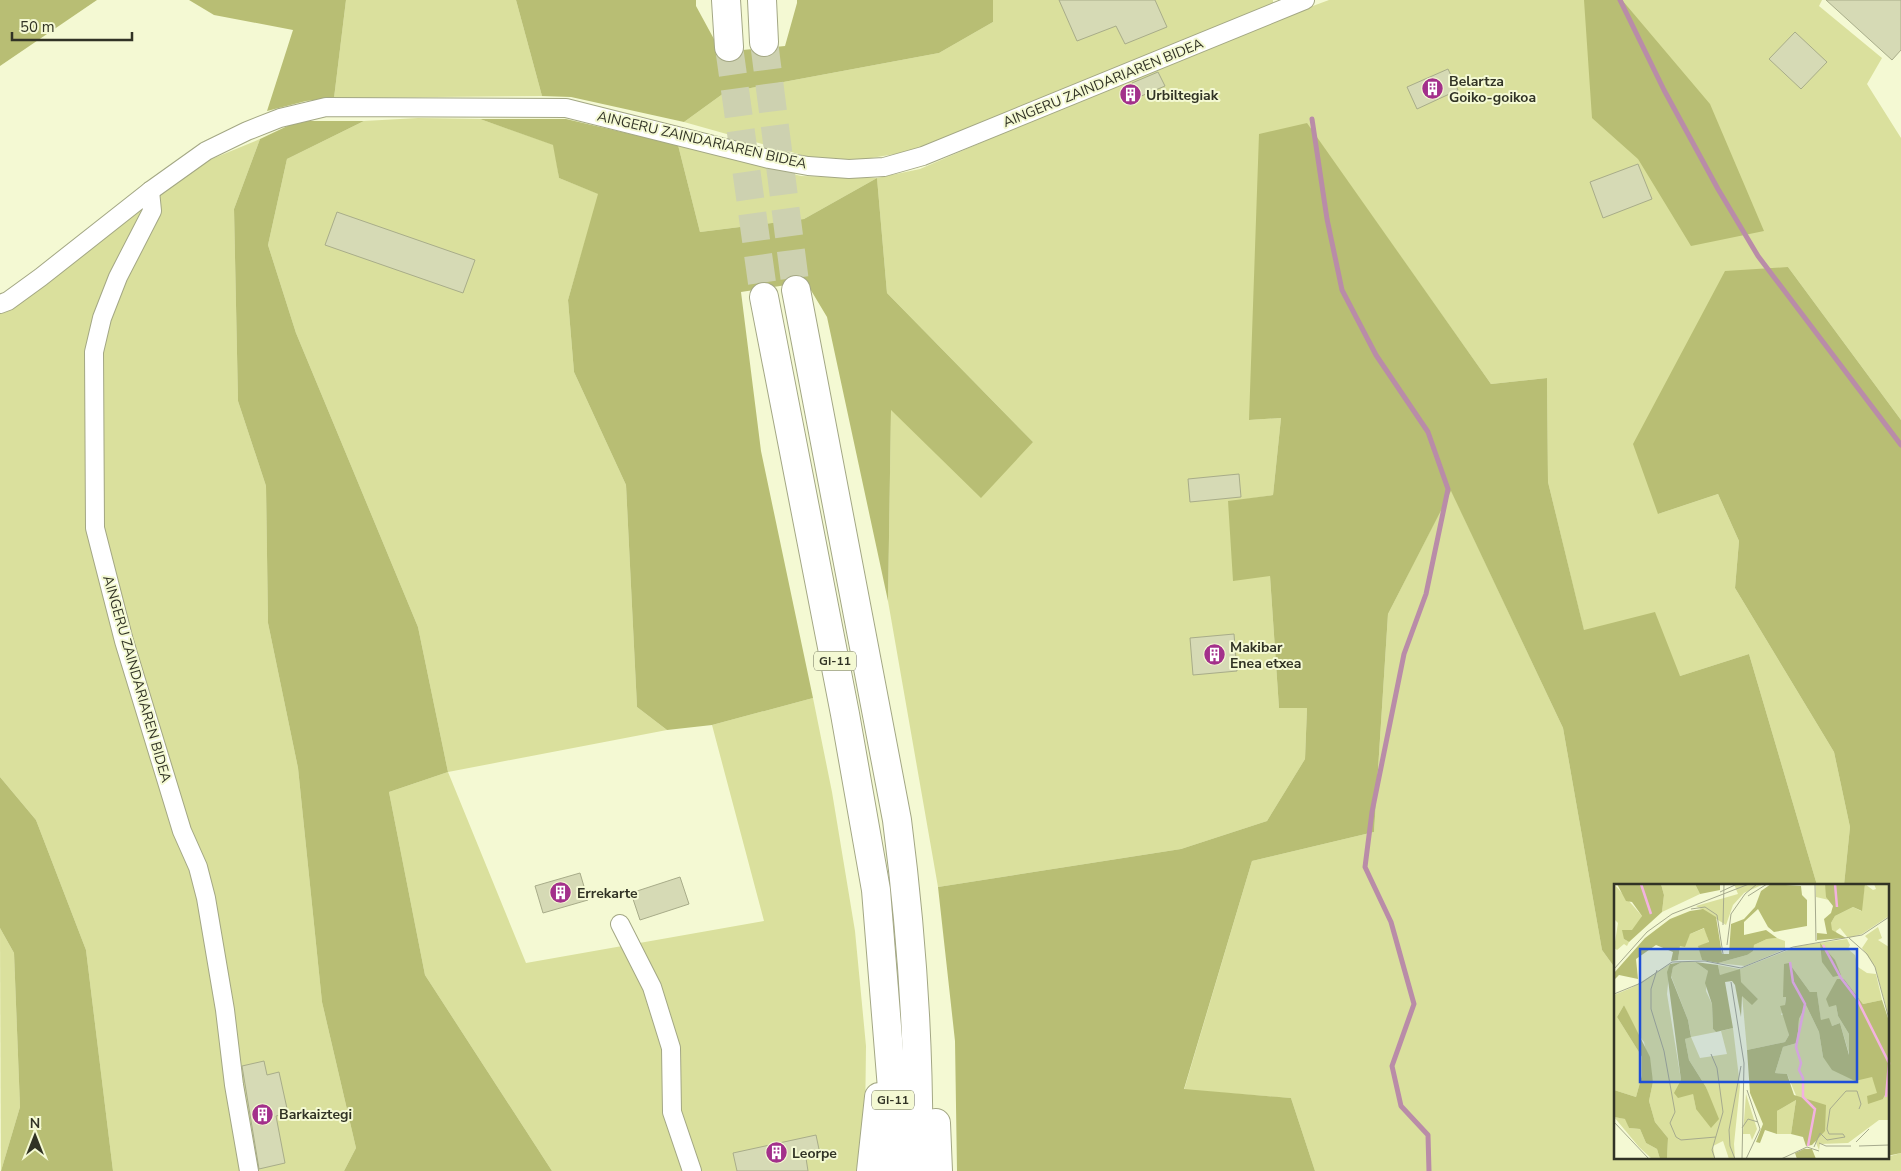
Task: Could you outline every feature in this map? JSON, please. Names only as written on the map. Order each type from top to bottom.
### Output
[{"type":"highway","points":[[726,0],[729,47]]},
{"type":"highway","points":[[762,0],[764,42]]},
{"type":"highway","name":"GI-11","points":[[796,290],[897,820],[905,879],[919,1097],[918,1171]]},
{"type":"highway","name":"GI-11","points":[[764,297],[845,714],[874,881],[895,1126],[894,1171]]},
{"type":"highway","points":[[905,879],[927,980],[938,1171]]},
{"type":"highway","points":[[871,1171],[887,1028]]},
{"type":"street","name":"AINGERU ZAINDARIAREN BIDEA","points":[[0,304],[41,277],[150,191],[206,151],[247,131],[280,118],[326,107],[566,108],[769,159],[808,166],[849,169],[884,167],[923,156],[1305,0]]},
{"type":"street","name":"AINGERU ZAINDARIAREN BIDEA","points":[[150,191],[152,211],[118,277],[102,318],[94,352],[95,528],[124,641],[182,831],[198,867],[206,898],[249,1171]]},
{"type":"street","points":[[620,924],[652,987],[671,1048],[672,1112],[692,1171]]},
{"type":"green space","points":[[0,0],[97,0],[0,66]]},
{"type":"green space","points":[[189,0],[346,0],[334,98],[306,101],[267,111],[293,30],[214,15]]},
{"type":"green space","points":[[346,0],[516,0],[542,96],[334,98]]},
{"type":"green space","points":[[516,0],[696,0],[696,6],[721,52],[785,46],[797,0],[993,0],[993,22],[939,53],[724,93],[684,122],[571,97],[542,96]]},
{"type":"green space","points":[[993,0],[1273,0],[1273,7],[1084,81],[919,150],[859,160],[809,157],[684,122],[724,93],[939,53],[993,22]]},
{"type":"green space","points":[[1329,0],[1822,0],[1819,6],[1882,58],[1867,84],[1901,138],[1901,420],[1788,267],[1658,514],[1718,494],[1739,541],[1735,588],[1834,752],[1850,827],[1844,884],[1817,884],[1749,654],[1680,676],[1584,631],[1548,482],[1547,378],[1491,384],[1306,123],[1249,420],[1281,418],[1273,495],[1228,502],[1270,576],[1279,708],[1307,708],[1305,759],[1267,821],[1181,849],[938,887],[888,601],[891,410],[1033,442],[887,293],[877,178],[920,169],[1207,45]]},
{"type":"green space","points":[[1584,0],[1622,0],[1710,104],[1764,231],[1691,246],[1638,159],[1592,118]]},
{"type":"green space","points":[[418,118],[480,119],[554,145],[559,178],[599,194],[568,300],[574,372],[626,485],[637,707],[667,730],[448,772],[418,627],[296,333],[268,245],[287,159],[364,121]]},
{"type":"green space","points":[[480,119],[566,119],[678,145],[700,232],[804,219],[877,178],[887,293],[1033,442],[981,498],[891,410],[888,601],[827,317],[806,282],[741,292],[761,451],[813,698],[712,725],[667,730],[637,707],[626,485],[574,372],[568,300],[598,194],[559,178],[553,145]]},
{"type":"green space","points":[[298,121],[364,121],[287,159],[268,245],[296,333],[418,627],[448,772],[389,792],[425,975],[552,1171],[344,1171],[356,1148],[322,1002],[298,768],[268,623],[266,486],[238,401],[234,209],[260,139]]},
{"type":"green space","points":[[1307,123],[1491,384],[1547,378],[1548,482],[1584,630],[1655,612],[1680,676],[1749,654],[1817,884],[1614,884],[1614,967],[1602,950],[1563,728],[1451,491],[1388,614],[1374,832],[1252,861],[1184,1089],[1291,1098],[1315,1171],[957,1171],[955,1041],[938,887],[1181,849],[1267,821],[1305,759],[1307,708],[1279,708],[1270,576],[1233,581],[1228,501],[1273,495],[1281,418],[1249,420],[1259,134]]},
{"type":"green space","points":[[260,139],[234,209],[238,401],[266,486],[268,623],[298,768],[322,1002],[356,1148],[344,1171],[113,1171],[86,950],[36,820],[0,777],[0,312],[202,163]]},
{"type":"green space","points":[[678,145],[801,176],[877,178],[804,219],[700,232]]},
{"type":"green space","points":[[1788,267],[1901,420],[1901,1153],[1888,1156],[1888,884],[1844,884],[1850,827],[1834,752],[1735,588],[1739,541],[1718,494],[1658,514],[1633,444],[1725,271]]},
{"type":"green space","points":[[1451,490],[1563,728],[1602,950],[1614,967],[1614,1158],[1888,1158],[1901,1153],[1901,1171],[1315,1171],[1291,1098],[1184,1090],[1252,861],[1374,832],[1388,614]]},
{"type":"green space","points":[[813,698],[832,792],[855,931],[866,1046],[865,1125],[856,1171],[552,1171],[425,975],[389,792],[448,772],[526,963],[764,921],[712,725]]},
{"type":"green space","points":[[0,777],[36,820],[86,950],[113,1171],[1,1171],[20,1107],[14,953],[0,928]]},
{"type":"green space","points":[[0,928],[14,953],[20,1107],[1,1171]]},
{"type":"building","points":[[1059,0],[1155,0],[1167,27],[1125,44],[1116,26],[1077,41]]},
{"type":"building","points":[[1826,0],[1901,0],[1901,50],[1892,60]]},
{"type":"building","points":[[1795,32],[1827,62],[1801,89],[1769,59]]},
{"type":"building","name":"Belartza Goiko-goikoa","points":[[1448,69],[1458,90],[1417,109],[1407,87]]},
{"type":"building","points":[[1158,72],[1165,86],[1139,97],[1132,83]]},
{"type":"building","points":[[1638,164],[1652,199],[1603,218],[1590,182]]},
{"type":"building","points":[[337,212],[475,260],[463,293],[325,245]]},
{"type":"building","points":[[1239,474],[1241,497],[1190,502],[1188,479]]},
{"type":"building","name":"Makibar Enea etxea","points":[[1234,634],[1237,671],[1193,675],[1190,638]]},
{"type":"building","name":"Errekarte","points":[[580,873],[588,900],[543,913],[535,886]]},
{"type":"building","points":[[680,877],[689,904],[640,920],[631,893]]},
{"type":"building","name":"Barkaiztegi","points":[[264,1061],[267,1075],[279,1072],[288,1113],[276,1116],[285,1163],[259,1169],[242,1066]]},
{"type":"building","name":"Leorpe","points":[[816,1135],[820,1154],[806,1158],[808,1171],[737,1171],[733,1153]]},
{"type":"waterway","points":[[1620,0],[1664,90],[1718,189],[1758,256],[1901,445]]},
{"type":"waterway","points":[[1312,119],[1327,219],[1342,290],[1376,355],[1428,432],[1448,489],[1426,594],[1404,654],[1372,812],[1365,867],[1391,922],[1414,1004],[1392,1066],[1401,1106],[1428,1135],[1429,1171]]},
{"type":"tunnel","points":[[764,42],[796,290]]},
{"type":"tunnel","points":[[729,47],[764,297]]},
{"type":"place","name":"Belartza Goiko-goikoa","points":[[1433,89]]},
{"type":"place","name":"Urbiltegiak","points":[[1130,95]]},
{"type":"place","name":"Makibar Enea etxea","points":[[1214,655]]},
{"type":"place","name":"Errekarte","points":[[561,893]]},
{"type":"place","name":"Barkaiztegi","points":[[263,1114]]},
{"type":"place","name":"Leorpe","points":[[776,1153]]}]
